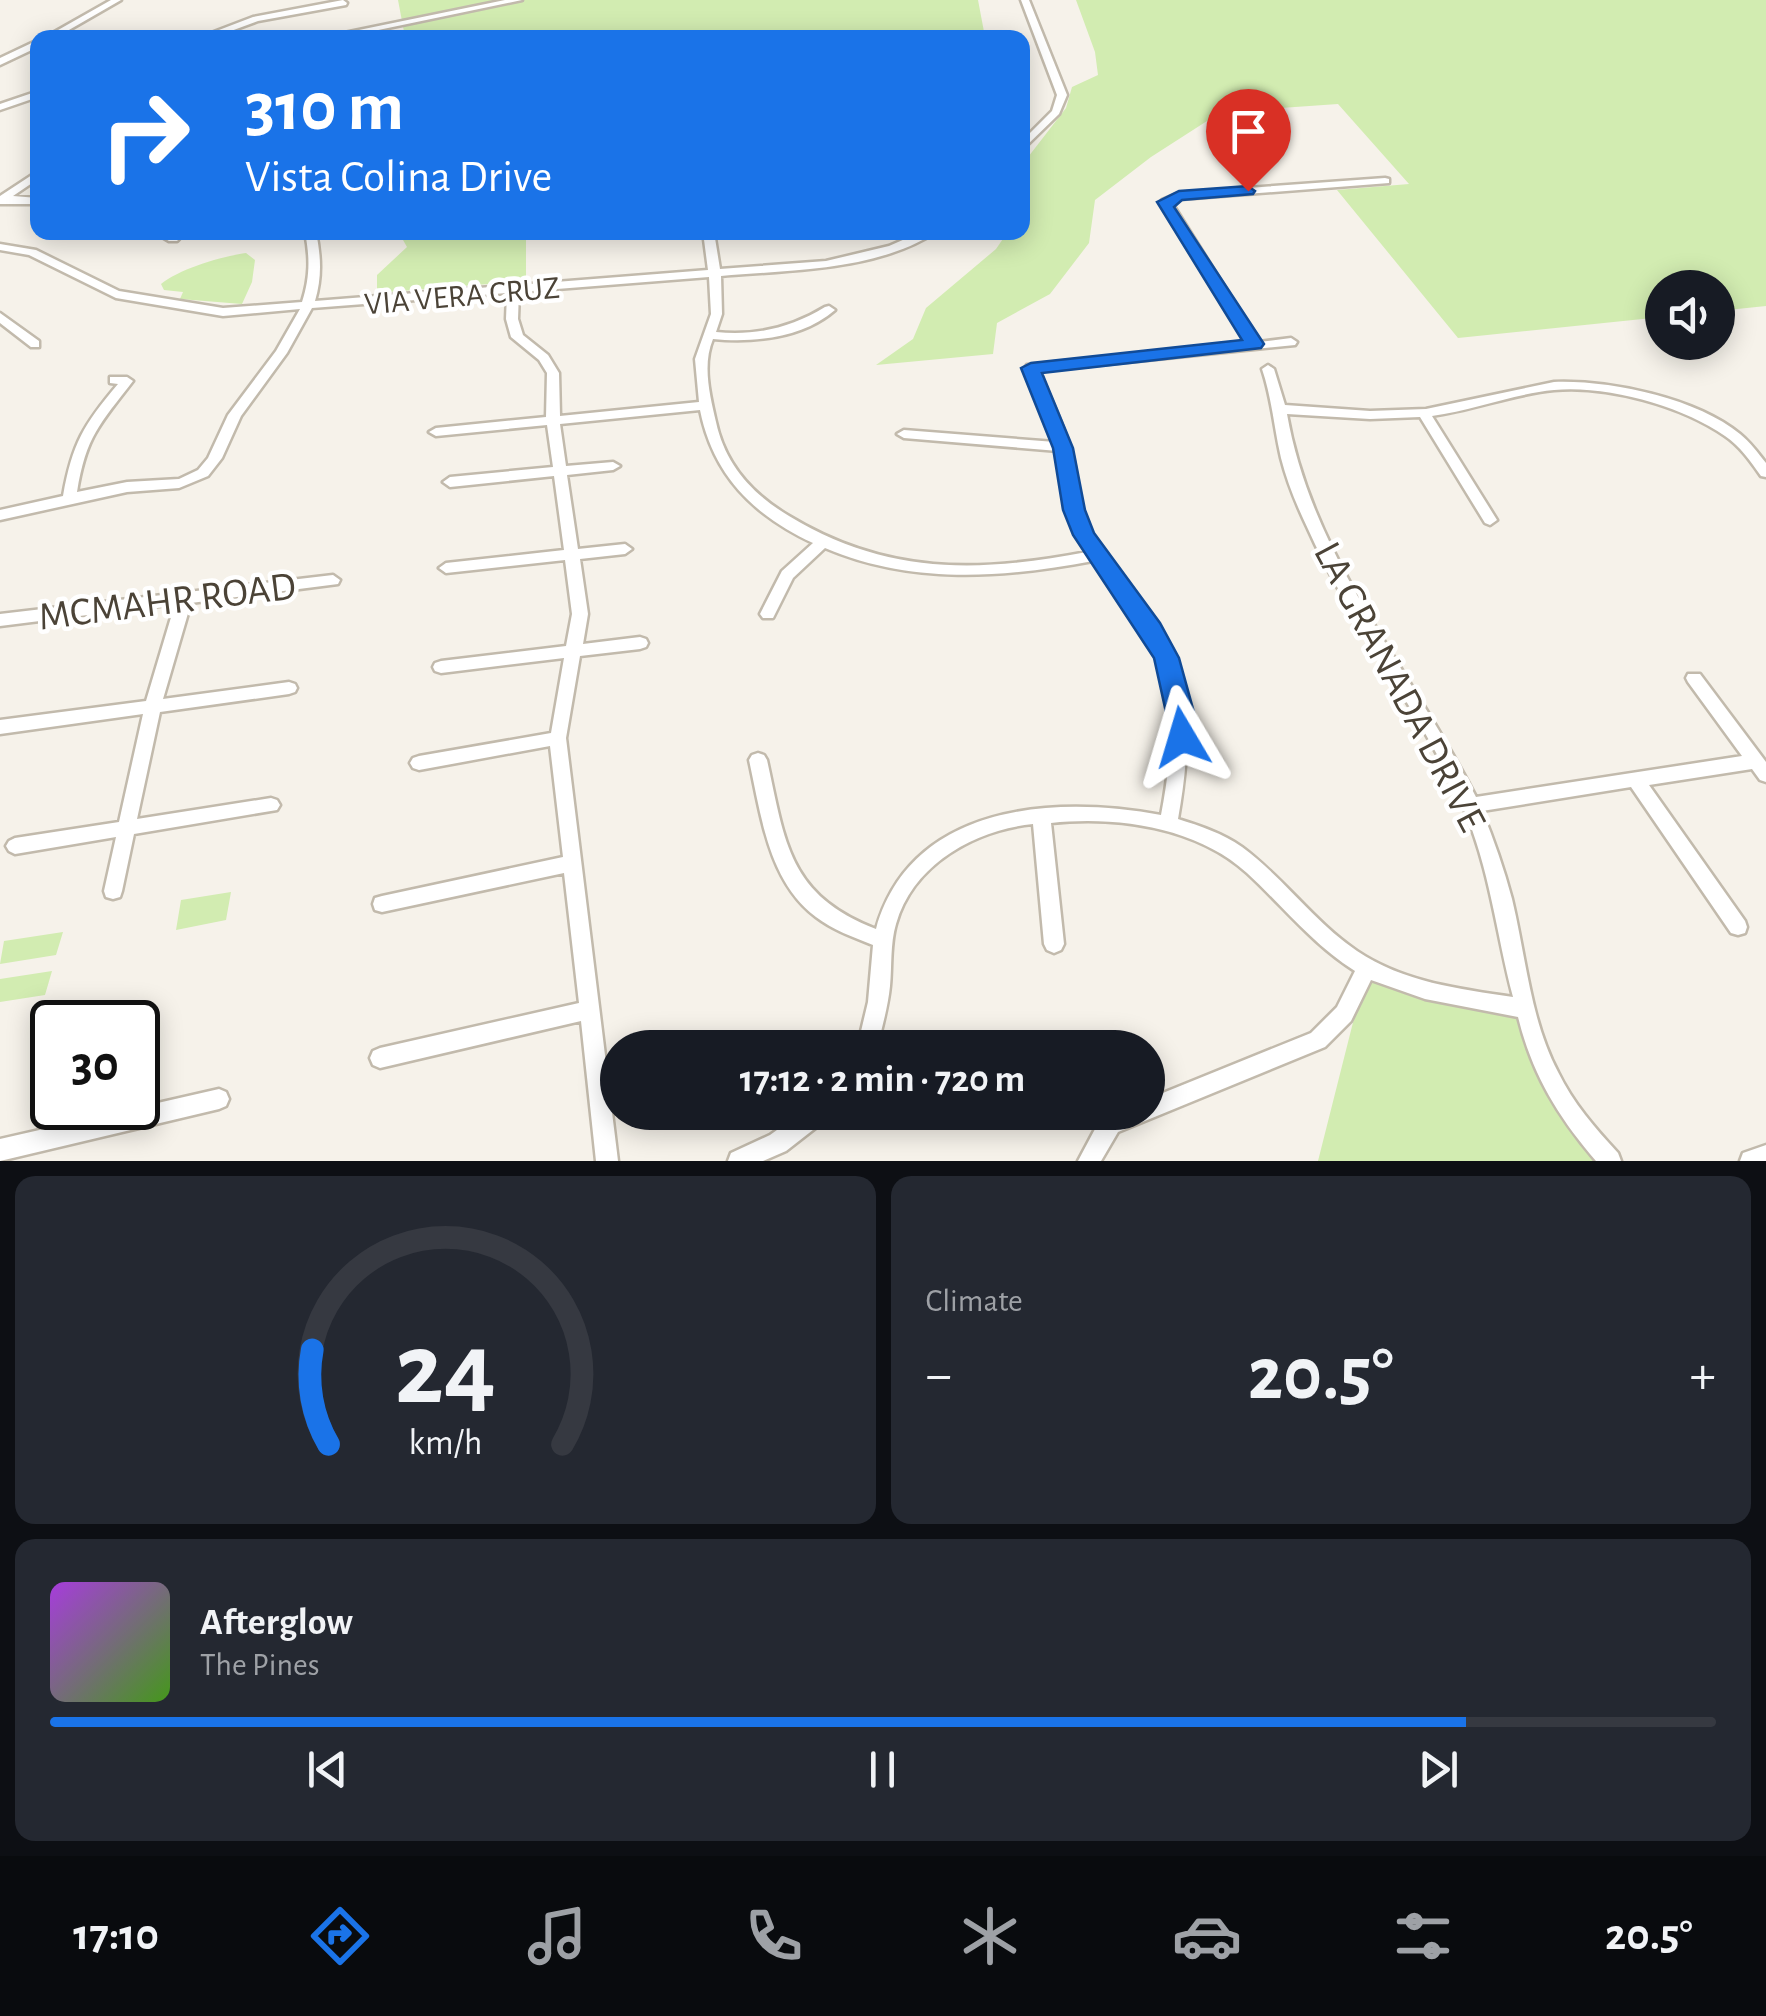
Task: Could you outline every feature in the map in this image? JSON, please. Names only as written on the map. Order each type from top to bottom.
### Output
[{"type":"street","points":[[63,30],[117,0]]},
{"type":"street","points":[[226,30],[270,15],[343,2],[352,30],[471,12],[518,0]]},
{"type":"street","points":[[1025,0],[1062,95],[1056,112],[1030,139]]},
{"type":"street","points":[[0,62],[30,47]]},
{"type":"street","points":[[0,107],[30,97]]},
{"type":"street","points":[[1,200],[30,180]]},
{"type":"street","points":[[1254,344],[1166,202],[1179,196],[1384,181]]},
{"type":"street","points":[[1,200],[30,202]]},
{"type":"street","points":[[0,516],[198,477],[211,466],[234,418],[293,340],[315,267],[313,240]]},
{"type":"street","points":[[709,240],[718,310],[701,361],[713,438],[738,483],[791,526],[873,561],[966,573],[1001,572],[1098,555]]},
{"type":"street","name":"VIA VERA CRUZ","points":[[0,247],[32,252],[116,294],[223,312],[305,309],[856,260],[910,240]]},
{"type":"street","points":[[514,290],[512,320],[517,337],[544,358],[553,373],[553,420],[580,614],[558,738],[607,1161]]},
{"type":"street","points":[[708,335],[755,336],[786,330],[828,310]]},
{"type":"street","points":[[0,317],[35,344]]},
{"type":"street","points":[[1168,823],[1182,758],[1182,716],[1175,682],[1151,629],[1098,555],[1074,510],[1063,448],[1031,368],[1291,342]]},
{"type":"street","name":"LA GRANADA DRIVE","points":[[1268,370],[1289,461],[1318,534],[1471,806],[1493,860],[1522,1008],[1538,1059],[1570,1116],[1610,1161]]},
{"type":"street","points":[[69,500],[77,449],[87,428],[127,381],[114,380]]},
{"type":"street","points":[[1279,409],[1362,416],[1424,413],[1547,386],[1592,387],[1671,406],[1707,420],[1745,445],[1766,473]]},
{"type":"street","points":[[436,432],[708,405]]},
{"type":"street","points":[[1424,413],[1490,520]]},
{"type":"street","points":[[904,434],[1063,448]]},
{"type":"street","points":[[450,482],[613,466]]},
{"type":"street","points":[[768,614],[787,575],[823,542]]},
{"type":"street","points":[[446,568],[625,548]]},
{"type":"street","name":"MCMAHR ROAD","points":[[0,620],[334,580]]},
{"type":"street","points":[[113,890],[153,706],[184,600]]},
{"type":"street","points":[[440,667],[640,643]]},
{"type":"street","points":[[1694,678],[1761,768]]},
{"type":"street","points":[[0,727],[289,688]]},
{"type":"street","points":[[420,763],[558,738]]},
{"type":"street","points":[[758,760],[781,856],[794,882],[826,916],[882,940]]},
{"type":"street","points":[[1471,806],[1636,780],[1761,768]]},
{"type":"street","points":[[1636,780],[1738,927]]},
{"type":"street","points":[[15,846],[272,805]]},
{"type":"street","points":[[1041,816],[1054,944]]},
{"type":"street","points":[[872,1030],[879,996],[882,940],[890,913],[920,868],[959,836],[986,826],[1041,816],[1136,816],[1200,832],[1233,851],[1322,938],[1366,968],[1431,992],[1522,1008]]},
{"type":"street","points":[[382,904],[572,863]]},
{"type":"street","points":[[1165,1102],[1318,1040],[1344,1014],[1366,968]]},
{"type":"street","points":[[380,1058],[589,1010]]},
{"type":"street","points":[[0,1150],[219,1099]]},
{"type":"street","points":[[739,1161],[796,1130]]},
{"type":"street","points":[[1090,1161],[1107,1130]]},
{"type":"street","points":[[1752,1161],[1766,1156]]},
{"type":"green space","points":[[398,0],[978,0],[984,30],[404,30]]},
{"type":"green space","points":[[1076,0],[1766,0],[1766,306],[1735,309],[1735,270],[1645,270],[1645,319],[1458,338],[1337,190],[1409,184],[1338,104],[1221,112],[1151,157],[1095,200],[1089,243],[1050,294],[997,323],[993,354],[876,365],[913,339],[926,308],[1002,240],[1030,240],[1030,155],[1066,108],[1072,87],[1098,75],[1095,52]]},
{"type":"green space","points":[[403,240],[526,240],[526,281],[377,293],[377,275],[407,247]]},
{"type":"green space","points":[[246,253],[255,260],[252,282],[242,304],[180,299],[183,292],[164,290],[161,284],[202,264]]},
{"type":"green space","points":[[231,892],[226,920],[176,930],[181,900]]},
{"type":"green space","points":[[63,932],[56,955],[0,964],[4,941]]},
{"type":"green space","points":[[1367,967],[1522,1007],[1533,1045],[1607,1161],[1318,1161]]},
{"type":"green space","points":[[52,971],[45,995],[0,1002],[0,979]]},
{"type":"route","points":[[1182,737],[1182,716],[1166,658],[1151,629],[1084,535],[1074,510],[1063,448],[1031,368],[1254,344],[1166,207],[1170,198],[1179,196],[1248,191]]}]
